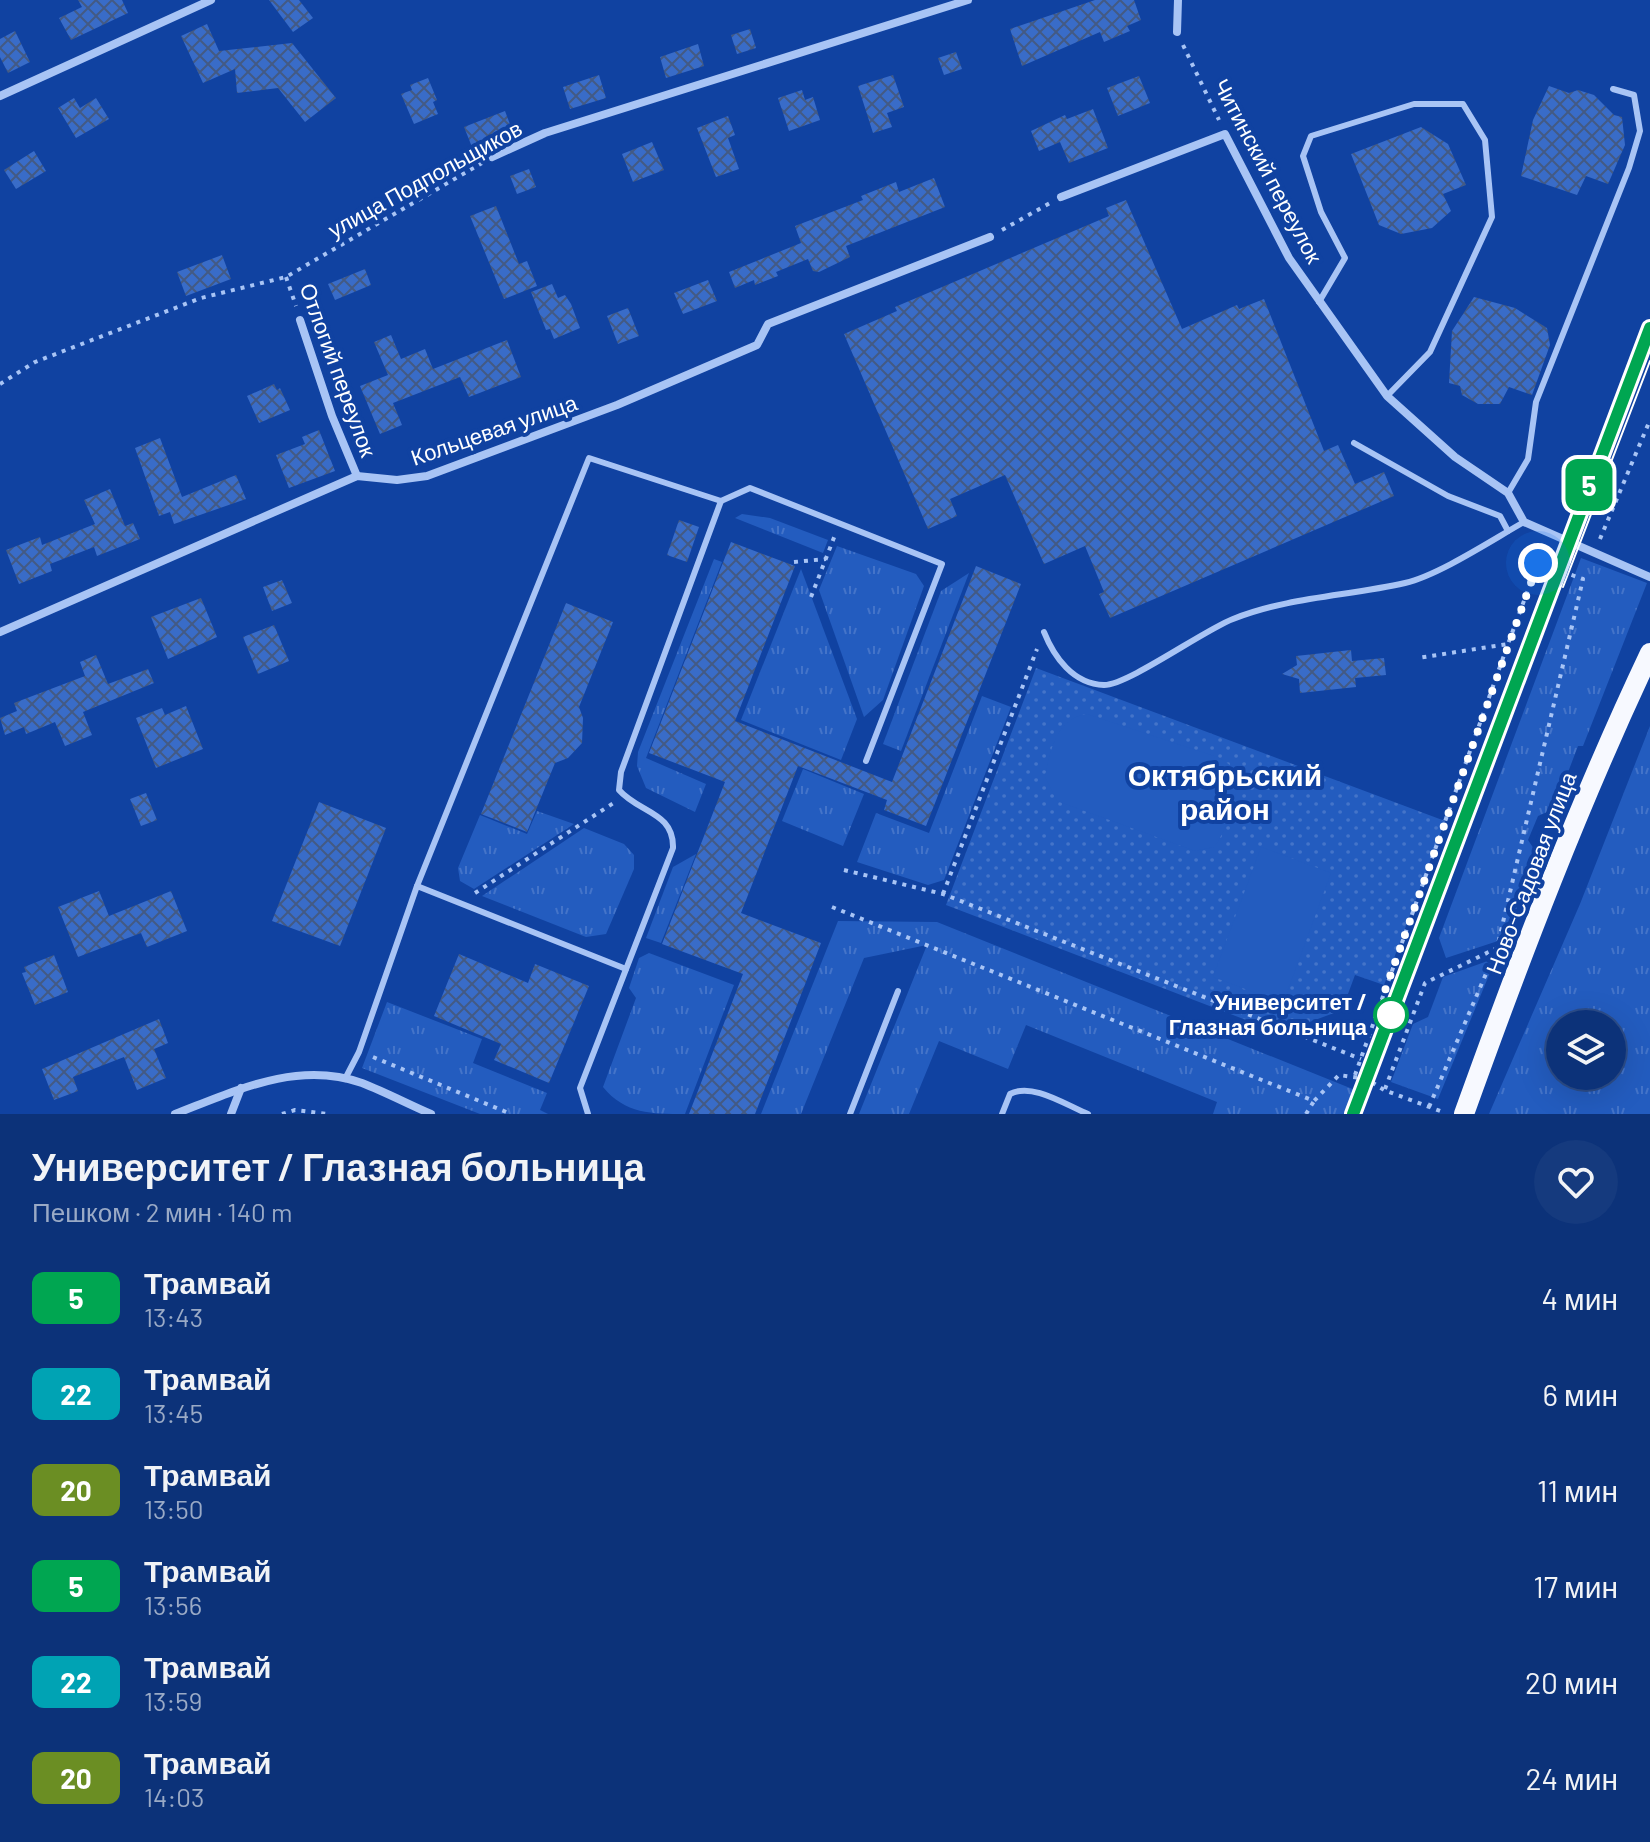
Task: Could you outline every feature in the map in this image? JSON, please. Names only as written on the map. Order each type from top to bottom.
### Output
[{"type":"main road","name":"Ново-Садовая улица","points":[[1464,1114],[1566,844],[1606,746],[1650,653]]},
{"type":"street","points":[[0,96],[211,0]]},
{"type":"street","name":"улица Подпольщиков","points":[[492,157],[545,133],[968,0]]},
{"type":"street","points":[[1177,32],[1178,0]]},
{"type":"street","points":[[1061,197],[1225,134]]},
{"type":"street","name":"Читинский переулок","points":[[1225,134],[1289,258],[1387,396],[1455,457],[1508,493],[1524,522]]},
{"type":"street","name":"Кольцевая улица","points":[[0,632],[357,476],[397,480],[427,476],[617,405],[757,345],[768,324],[990,237]]},
{"type":"street","name":"Отлогий переулок","points":[[300,320],[332,416],[357,476]]},
{"type":"street","points":[[1524,522],[1650,577]]},
{"type":"street","points":[[175,1114],[241,1088],[299,1075],[345,1079],[431,1114]]},
{"type":"street","points":[[231,1114],[241,1088]]},
{"type":"lane","points":[[1508,493],[1528,459],[1536,402],[1629,168],[1640,131],[1634,95],[1613,89]]},
{"type":"lane","points":[[1319,302],[1345,258],[1321,212],[1303,156],[1311,136],[1414,104],[1463,104],[1485,140],[1492,217],[1430,352],[1387,396]]},
{"type":"lane","points":[[1354,443],[1448,496],[1500,516],[1508,531]]},
{"type":"lane","points":[[345,1079],[359,1052],[417,886],[589,458],[721,501],[750,488],[942,564],[866,761]]},
{"type":"lane","points":[[588,1114],[580,1088],[673,848],[673,833],[663,818],[631,804],[619,790],[621,772],[721,501]]},
{"type":"lane","points":[[1044,632],[1064,667],[1089,682],[1105,685],[1125,678],[1233,619],[1296,601],[1409,582],[1524,522]]},
{"type":"lane","points":[[417,886],[626,969]]},
{"type":"lane","points":[[850,1114],[898,991]]},
{"type":"lane","points":[[1002,1114],[1010,1094],[1019,1089],[1030,1090],[1088,1114]]},
{"type":"path","name":"Читинский переулок","points":[[1177,32],[1225,134]]},
{"type":"path","name":"улица Подпольщиков","points":[[0,384],[35,362],[201,298],[286,277],[492,157]]},
{"type":"path","points":[[990,237],[1061,197]]},
{"type":"path","name":"Отлогий переулок","points":[[286,277],[300,320]]},
{"type":"path","points":[[1429,1107],[1497,948],[1583,579],[1650,420]]},
{"type":"path","points":[[811,597],[839,525]]},
{"type":"path","points":[[794,562],[826,559]]},
{"type":"path","points":[[1355,1075],[1538,563],[1583,579]]},
{"type":"path","points":[[943,894],[1044,632]]},
{"type":"path","points":[[1418,658],[1508,644]]},
{"type":"path","points":[[459,904],[624,796]]},
{"type":"path","points":[[844,870],[943,894],[1361,1059]]},
{"type":"path","points":[[832,907],[1314,1101]]},
{"type":"path","points":[[1384,1090],[1425,983],[1497,948]]},
{"type":"path","points":[[359,1052],[511,1114]]},
{"type":"path","points":[[1306,1114],[1339,1075],[1355,1075],[1384,1090],[1449,1114]]},
{"type":"path","points":[[282,1114],[295,1110],[327,1114]]},
{"type":"green space","points":[[742,514],[770,518],[828,540],[823,553],[735,518]]},
{"type":"green space","points":[[837,546],[916,574],[924,586],[883,700],[864,717],[819,590]]},
{"type":"green space","points":[[1581,558],[1647,583],[1583,746],[1578,746],[1554,809],[1538,816],[1528,840],[1538,855],[1504,939],[1446,958],[1439,938]]},
{"type":"green space","points":[[714,559],[722,562],[646,758],[706,784],[695,812],[646,788],[637,766],[638,752]]},
{"type":"green space","points":[[801,569],[857,719],[841,760],[741,720]]},
{"type":"green space","points":[[969,573],[901,751],[883,744],[941,591]]},
{"type":"green space","points":[[1036,668],[1445,821],[1384,985],[1355,975],[1342,1010],[1280,1033],[946,905]]},
{"type":"green space","points":[[982,696],[1011,707],[944,880],[928,885],[857,862],[876,813],[929,833]]},
{"type":"green space","points":[[1087,714],[1217,757],[1231,766],[1237,781],[1234,801],[1214,847],[1195,851],[1057,801],[1045,777],[1049,756],[1068,722]]},
{"type":"green space","points":[[1650,726],[1650,1114],[1489,1114],[1580,904]]},
{"type":"green space","points":[[803,769],[864,794],[843,846],[782,821]]},
{"type":"green space","points":[[537,811],[574,824],[474,889],[460,881],[458,868],[480,815],[527,834]]},
{"type":"green space","points":[[584,828],[624,844],[634,855],[634,869],[606,934],[586,937],[482,896]]},
{"type":"green space","points":[[1261,847],[1331,873],[1283,1003],[1213,977]]},
{"type":"green space","points":[[696,854],[661,943],[646,938],[673,867]]},
{"type":"green space","points":[[838,921],[937,922],[1355,1090],[1346,1114],[1213,1114],[1217,1102],[1026,1025],[1008,1069],[939,1041],[909,1114],[859,1114],[927,945],[864,958],[801,1114],[761,1114]]},
{"type":"green space","points":[[649,953],[734,985],[685,1114],[640,1111],[620,1103],[603,1087],[636,998],[629,988],[639,958]]},
{"type":"green space","points":[[1496,958],[1438,1099],[1391,1082],[1413,1024],[1428,1017],[1443,977]]},
{"type":"green space","points":[[387,1002],[482,1039],[473,1063],[547,1093],[540,1110],[548,1114],[480,1114],[362,1068]]},
{"type":"building","points":[[78,0],[122,0],[128,13],[71,40],[59,18],[82,7]]},
{"type":"building","points":[[269,0],[299,0],[313,18],[293,32]]},
{"type":"building","points":[[1095,0],[1134,0],[1141,20],[1127,26],[1130,31],[1104,42],[1100,32],[1022,66],[1010,29]]},
{"type":"building","points":[[207,24],[219,51],[292,43],[336,98],[305,122],[278,88],[237,93],[235,69],[203,83],[181,36]]},
{"type":"building","points":[[750,29],[756,48],[737,54],[731,35]]},
{"type":"building","points":[[15,31],[30,62],[8,73],[0,57],[0,39]]},
{"type":"building","points":[[698,44],[704,66],[666,78],[660,57]]},
{"type":"building","points":[[956,52],[962,69],[944,75],[938,58]]},
{"type":"building","points":[[599,75],[606,98],[570,109],[563,87]]},
{"type":"building","points":[[893,75],[904,107],[887,113],[892,127],[873,133],[858,86]]},
{"type":"building","points":[[1139,76],[1150,103],[1118,116],[1107,88]]},
{"type":"building","points":[[428,78],[437,100],[433,102],[438,114],[414,124],[401,94],[412,90],[410,85]]},
{"type":"building","points":[[1549,86],[1569,93],[1578,90],[1594,95],[1614,115],[1622,117],[1625,145],[1608,184],[1586,176],[1577,195],[1521,176],[1533,120]]},
{"type":"building","points":[[802,90],[805,100],[813,97],[820,120],[789,131],[778,98]]},
{"type":"building","points":[[74,98],[80,108],[96,98],[109,119],[76,138],[58,108]]},
{"type":"building","points":[[1093,109],[1108,148],[1069,163],[1060,142],[1039,151],[1031,131],[1065,115],[1067,119]]},
{"type":"building","points":[[505,111],[513,132],[472,147],[464,127]]},
{"type":"building","points":[[728,116],[735,135],[728,138],[739,169],[716,177],[697,128]]},
{"type":"building","points":[[1421,127],[1448,144],[1466,185],[1443,194],[1451,211],[1432,228],[1401,234],[1379,225],[1351,154]]},
{"type":"building","points":[[652,142],[664,170],[633,182],[622,154]]},
{"type":"building","points":[[34,151],[46,171],[16,189],[4,170]]},
{"type":"building","points":[[529,169],[536,187],[517,194],[510,176]]},
{"type":"building","points":[[934,178],[945,207],[846,246],[850,257],[819,272],[813,271],[808,259],[776,272],[778,276],[755,285],[754,280],[735,288],[729,272],[801,243],[795,226],[863,200],[861,196],[896,182],[899,192]]},
{"type":"building","points":[[1126,200],[1182,329],[1237,305],[1239,309],[1264,299],[1324,451],[1338,445],[1355,484],[1384,472],[1394,496],[1110,618],[1099,594],[1104,592],[1085,546],[1044,564],[1005,475],[950,499],[957,516],[928,529],[844,334],[897,311],[895,307],[1109,216],[1106,208]]},
{"type":"building","points":[[496,206],[519,264],[527,261],[537,286],[504,299],[470,216]]},
{"type":"building","points":[[222,255],[231,279],[186,296],[177,272]]},
{"type":"building","points":[[365,269],[371,285],[335,300],[328,284]]},
{"type":"building","points":[[708,280],[717,301],[683,314],[674,293]]},
{"type":"building","points":[[552,284],[558,298],[565,295],[571,304],[580,328],[554,339],[550,329],[546,330],[531,292]]},
{"type":"building","points":[[1474,297],[1515,308],[1547,328],[1550,345],[1532,395],[1509,387],[1500,404],[1478,404],[1462,395],[1460,386],[1449,383],[1452,331]]},
{"type":"building","points":[[628,308],[639,336],[618,344],[607,316]]},
{"type":"building","points":[[391,335],[401,359],[425,349],[433,369],[507,340],[521,377],[469,397],[460,377],[393,403],[402,425],[380,434],[360,386],[388,375],[374,342]]},
{"type":"building","points":[[274,384],[277,390],[280,388],[290,410],[259,423],[247,396]]},
{"type":"building","points":[[319,430],[335,471],[289,488],[276,455],[305,444],[302,437]]},
{"type":"building","points":[[160,438],[182,497],[236,475],[246,499],[174,524],[170,512],[159,516],[135,448]]},
{"type":"building","points":[[110,489],[125,526],[133,523],[140,539],[97,556],[94,547],[50,564],[52,571],[19,584],[6,550],[40,537],[42,545],[95,524],[84,500]]},
{"type":"building","points":[[679,520],[699,527],[687,562],[667,555]]},
{"type":"building","points":[[731,542],[795,566],[735,721],[892,782],[976,566],[1021,584],[926,826],[884,810],[887,800],[798,766],[741,913],[821,943],[755,1114],[689,1114],[743,974],[662,944],[725,782],[649,753]]},
{"type":"building","points":[[282,580],[292,603],[272,611],[263,587]]},
{"type":"building","points":[[201,598],[217,637],[168,659],[151,617]]},
{"type":"building","points":[[566,603],[613,622],[579,707],[583,718],[582,743],[568,758],[555,763],[527,832],[481,814]]},
{"type":"building","points":[[274,625],[289,661],[258,674],[243,637]]},
{"type":"building","points":[[1351,650],[1352,661],[1384,658],[1386,675],[1355,678],[1356,687],[1300,693],[1299,679],[1282,674],[1297,665],[1296,656]]},
{"type":"building","points":[[96,655],[108,684],[148,669],[154,683],[83,712],[92,735],[65,746],[55,722],[26,734],[24,727],[5,735],[0,718],[17,711],[14,703],[85,676],[80,662]]},
{"type":"building","points":[[186,706],[203,749],[156,768],[136,718],[162,708],[165,715]]},
{"type":"building","points":[[146,793],[157,820],[141,826],[130,799]]},
{"type":"building","points":[[319,802],[386,828],[340,946],[272,921]]},
{"type":"building","points":[[99,891],[109,916],[171,891],[187,931],[147,947],[141,933],[78,957],[58,907]]},
{"type":"building","points":[[459,954],[528,983],[535,964],[589,986],[549,1083],[494,1060],[501,1044],[434,1016]]},
{"type":"building","points":[[54,955],[68,992],[35,1005],[22,973],[26,972],[24,967]]},
{"type":"building","points":[[159,1019],[168,1043],[154,1049],[166,1078],[137,1090],[124,1057],[73,1077],[78,1091],[54,1100],[42,1069]]},
{"type":"tram line","points":[[1353,1114],[1650,328]]},
{"type":"tram line","name":"5","points":[[1353,1114],[1650,328]]},
{"type":"tram line","points":[[1563,587],[1650,361]]},
{"type":"place","name":"Университет / Глазная больница","points":[[1391,1015]]},
{"type":"district","name":"Октябрьский район","points":[[1225,793]]},
{"type":"route","points":[[1391,1015],[1382,999],[1538,563]]}]
